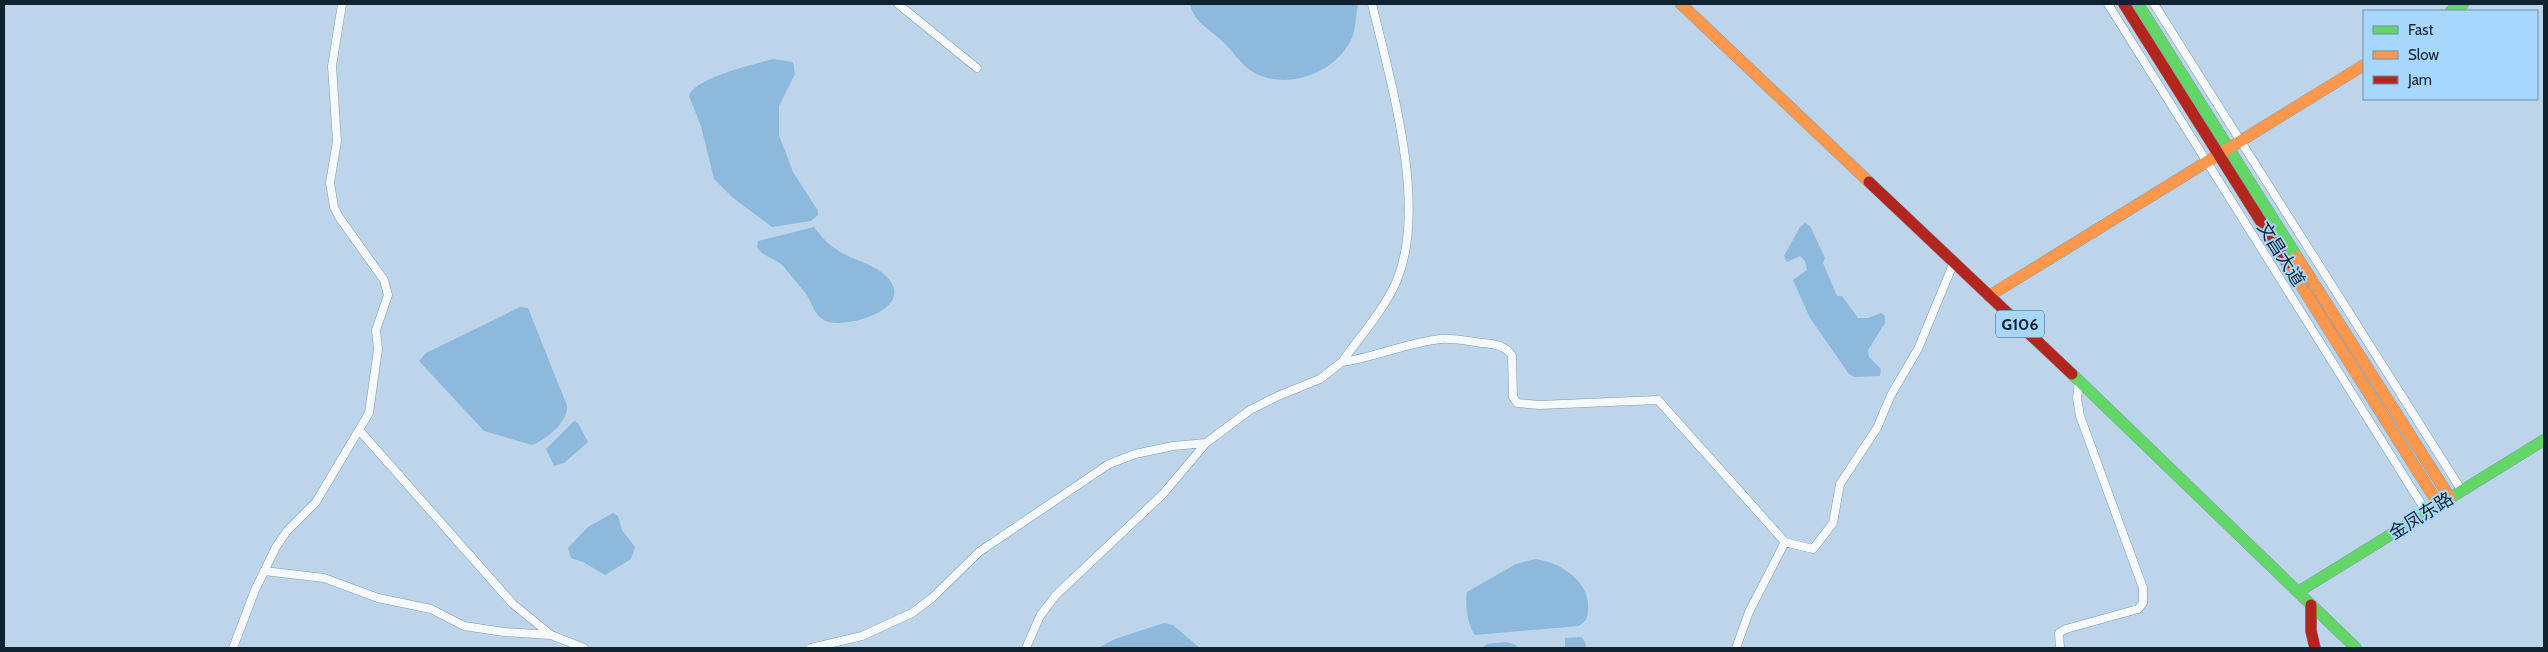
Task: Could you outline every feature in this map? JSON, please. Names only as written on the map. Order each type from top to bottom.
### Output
[{"type":"main road","name":"G106","points":[[1681,4],[2079,381],[2356,648]]},
{"type":"main road","name":"文昌大道","points":[[2124,4],[2439,505]]},
{"type":"main road","name":"文昌大道","points":[[2138,4],[2450,498]]},
{"type":"main road","points":[[1989,296],[2363,66]]},
{"type":"main road","name":"金凤东路","points":[[2298,592],[2544,440]]},
{"type":"main road","points":[[2311,605],[2315,648]]},
{"type":"street","points":[[233,648],[276,546],[287,531],[316,502],[369,413],[378,349],[376,330],[388,291],[384,280],[339,217],[334,207],[330,183],[337,141],[332,66],[342,4]]},
{"type":"street","points":[[898,4],[977,68]]},
{"type":"street","points":[[1026,648],[1040,616],[1056,595],[1163,494],[1206,443],[1250,410],[1320,379],[1342,362],[1396,282],[1403,262],[1407,230],[1407,164],[1372,4]]},
{"type":"street","points":[[2108,4],[2427,513]]},
{"type":"street","points":[[2154,4],[2242,140],[2462,491]]},
{"type":"street","points":[[1342,362],[1365,359],[1432,340],[1457,339],[1492,344],[1510,352],[1512,356],[1513,396],[1517,403],[1539,405],[1658,400],[1785,542],[1814,549],[1833,523],[1840,484],[1877,428],[1891,395],[1918,349],[1954,262]]},
{"type":"street","points":[[2060,648],[2060,633],[2066,629],[2138,610],[2143,604],[2143,588],[2080,416],[2077,398],[2079,381]]},
{"type":"street","points":[[359,430],[499,590],[551,635],[584,648]]},
{"type":"street","points":[[811,648],[862,636],[912,613],[932,598],[979,552],[1109,464],[1145,452],[1173,446],[1206,443]]},
{"type":"street","points":[[1736,648],[1749,612],[1785,542]]},
{"type":"street","points":[[264,572],[324,578],[378,598],[431,608],[464,626],[504,632],[551,635]]},
{"type":"water","points":[[1358,4],[1352,38],[1344,51],[1334,61],[1322,70],[1308,76],[1278,80],[1264,77],[1247,68],[1226,45],[1195,17],[1190,5]]},
{"type":"water","points":[[773,59],[793,62],[795,74],[779,106],[779,135],[793,172],[818,211],[818,215],[811,221],[772,227],[732,197],[714,179],[701,126],[689,96],[693,89],[701,83],[740,68]]},
{"type":"water","points":[[1805,223],[1810,226],[1825,258],[1823,263],[1837,296],[1842,296],[1858,318],[1868,318],[1881,313],[1885,316],[1885,323],[1868,350],[1869,357],[1881,369],[1880,376],[1854,377],[1849,374],[1810,318],[1793,280],[1807,270],[1805,261],[1800,256],[1787,262],[1784,256],[1800,227]]},
{"type":"water","points":[[814,227],[826,242],[848,256],[875,268],[887,277],[891,282],[894,292],[892,301],[884,309],[860,320],[835,323],[826,321],[816,313],[806,294],[784,267],[762,253],[757,247],[758,241]]},
{"type":"water","points":[[520,307],[528,308],[567,406],[564,418],[555,430],[544,439],[532,445],[484,431],[419,361],[426,353]]},
{"type":"water","points":[[574,421],[578,423],[588,442],[564,463],[554,466],[546,449]]},
{"type":"water","points":[[613,513],[618,516],[622,530],[635,547],[631,559],[605,575],[583,562],[571,558],[568,548],[588,527]]},
{"type":"water","points":[[1535,559],[1546,561],[1567,571],[1583,587],[1587,597],[1588,608],[1586,620],[1579,626],[1475,635],[1467,614],[1467,592],[1516,564]]},
{"type":"water","points":[[1164,623],[1173,625],[1200,648],[1098,648],[1115,639]]},
{"type":"water","points":[[1582,637],[1586,644],[1585,648],[1565,648],[1565,638]]},
{"type":"water","points":[[1506,642],[1516,645],[1517,648],[1482,648],[1487,644]]},
{"type":"traffic: fast","points":[[2138,4],[2297,257]]},
{"type":"traffic: fast","points":[[2453,10],[2463,4]]},
{"type":"traffic: fast","points":[[2072,374],[2356,648]]},
{"type":"traffic: fast","points":[[2298,592],[2544,440]]},
{"type":"traffic: slow","points":[[1681,4],[1869,182]]},
{"type":"traffic: slow","points":[[1989,296],[2363,66]]},
{"type":"traffic: slow","points":[[2297,257],[2450,498]]},
{"type":"traffic: slow","points":[[2287,263],[2439,505]]},
{"type":"traffic: jam","points":[[2124,4],[2287,263]]},
{"type":"traffic: jam","points":[[1869,182],[2072,374]]},
{"type":"traffic: jam","points":[[2311,605],[2311,631],[2315,648]]}]
